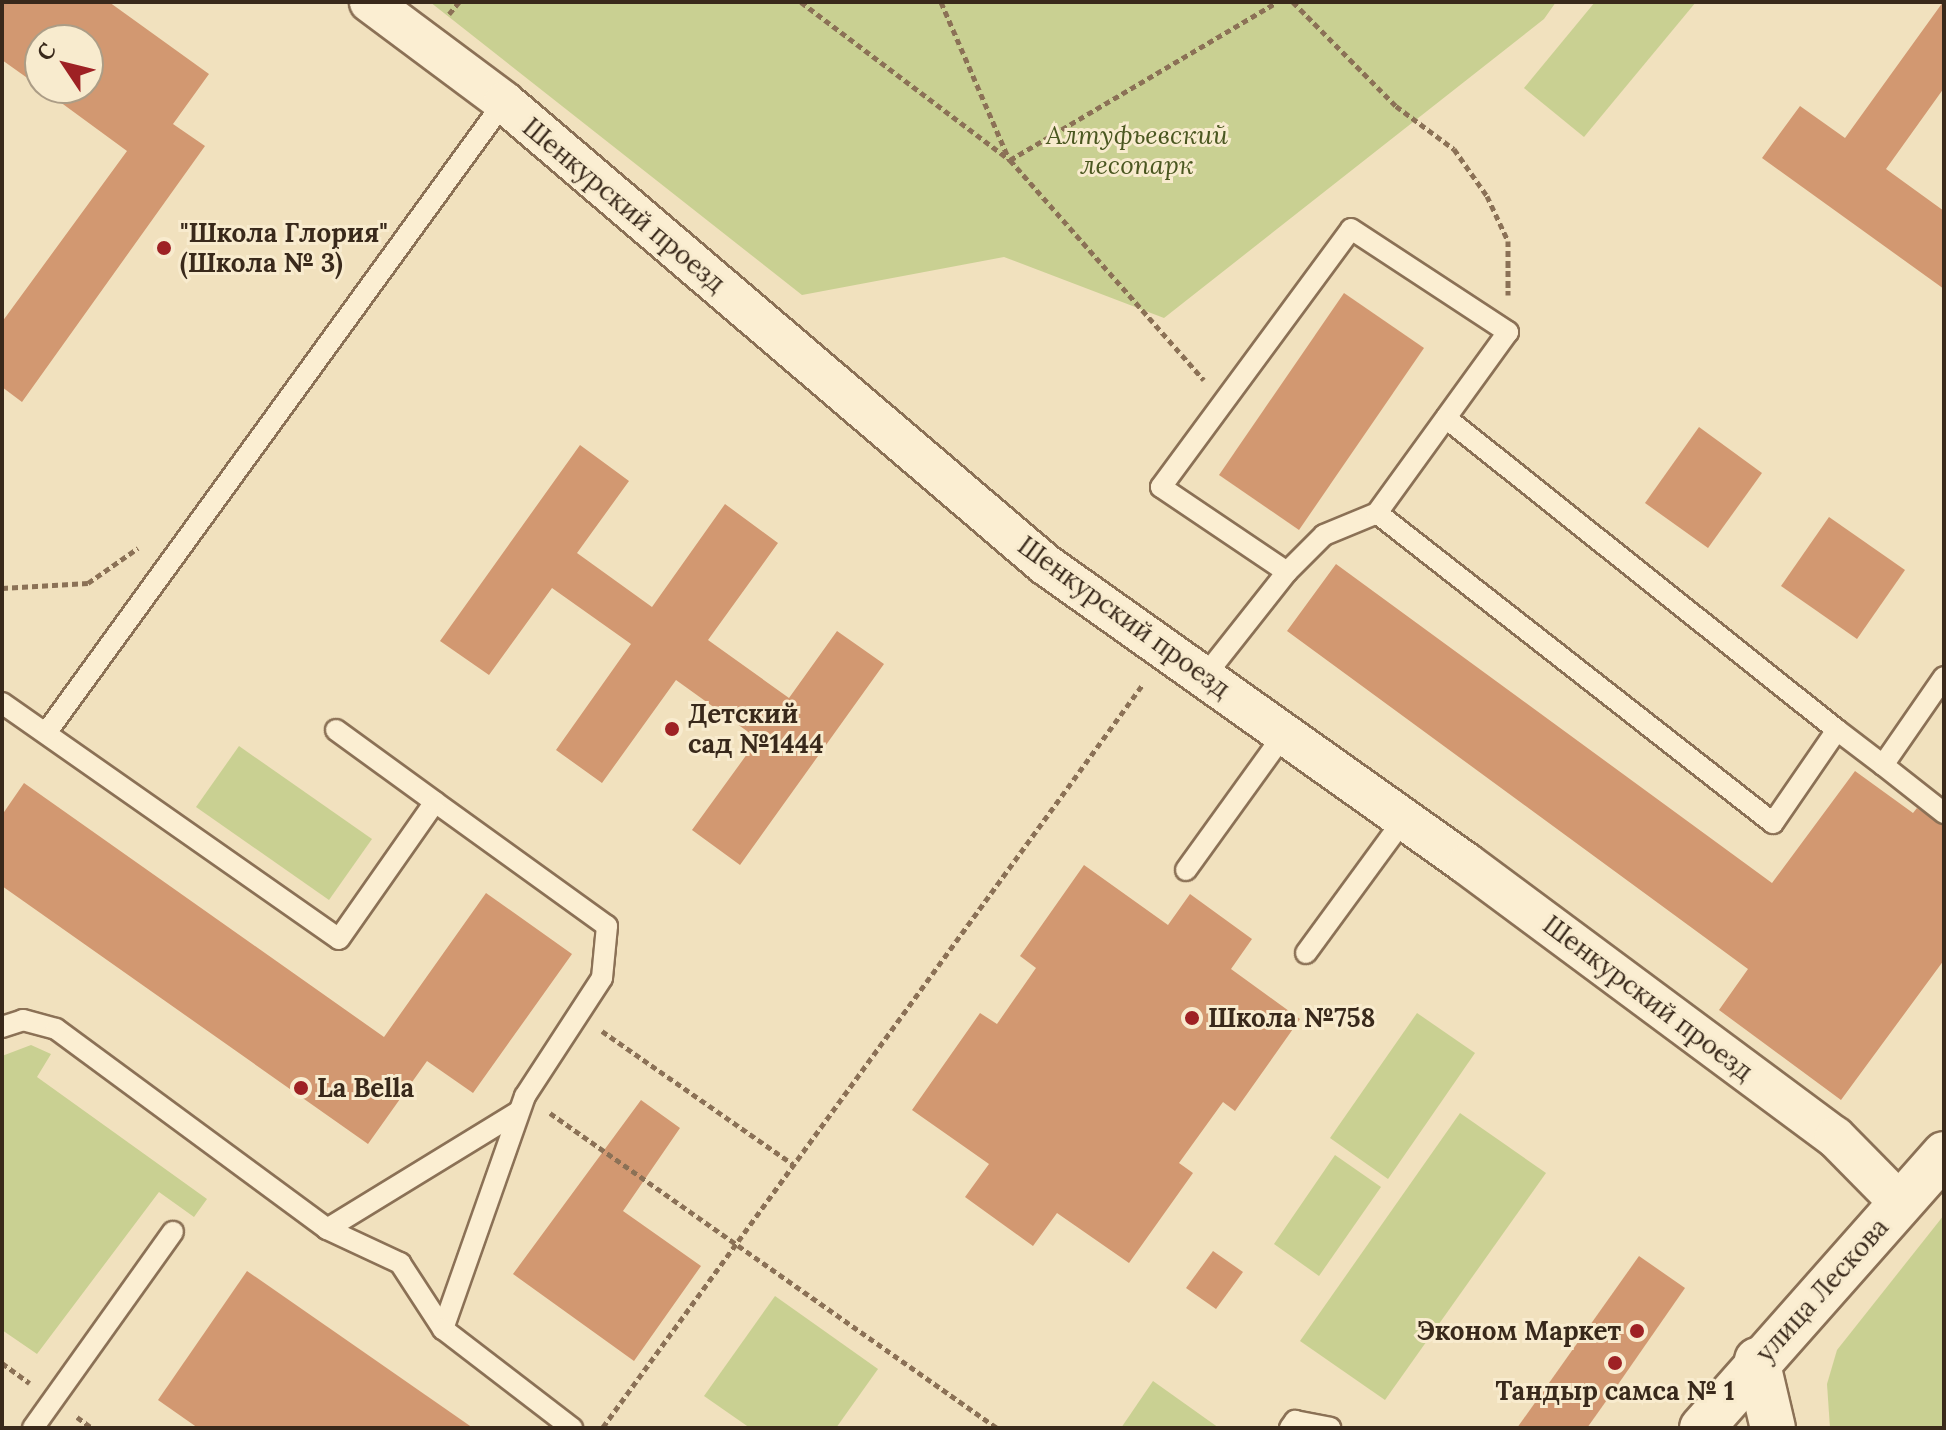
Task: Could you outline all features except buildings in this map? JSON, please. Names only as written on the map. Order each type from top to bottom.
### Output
[{"type":"main road","name":"улица Лескова","points":[[1702,1428],[1757,1360],[1944,1154]]},
{"type":"main road","points":[[1757,1360],[1773,1428]]},
{"type":"street","name":"Шенкурский проезд","points":[[370,2],[504,102],[1046,565],[1404,819],[1835,1137],[1900,1203]]},
{"type":"lane","points":[[46,733],[504,102]]},
{"type":"lane","points":[[1204,677],[1287,572],[1324,535],[1377,513],[1508,332],[1351,229],[1161,487],[1287,572]]},
{"type":"lane","points":[[1446,418],[1944,813]]},
{"type":"lane","points":[[1377,513],[1773,823],[1837,730]]},
{"type":"lane","points":[[1883,765],[1944,677]]},
{"type":"lane","points":[[2,703],[339,939],[435,802]]},
{"type":"lane","points":[[336,730],[607,926],[602,978],[522,1104],[443,1329]]},
{"type":"lane","points":[[1186,870],[1284,734]]},
{"type":"lane","points":[[1306,953],[1404,819]]},
{"type":"lane","points":[[2,1027],[23,1020],[56,1029],[327,1229],[400,1263],[443,1329],[544,1420],[572,1428]]},
{"type":"lane","points":[[327,1229],[522,1104]]},
{"type":"lane","points":[[33,1428],[173,1232]]},
{"type":"lane","points":[[1290,1428],[1295,1421],[1330,1428]]},
{"type":"path","points":[[801,2],[1010,160],[1223,402]]},
{"type":"path","points":[[941,2],[1010,160]]},
{"type":"path","points":[[1010,160],[1277,2]]},
{"type":"path","points":[[1293,2],[1386,96],[1454,149],[1487,196],[1508,241],[1508,332]]},
{"type":"path","points":[[2,588],[88,583],[135,552],[144,539]]},
{"type":"path","points":[[602,1428],[1167,651]]},
{"type":"path","points":[[578,1014],[793,1164]]},
{"type":"path","points":[[522,1104],[735,1243],[997,1428]]},
{"type":"green space","name":"Алтуфьевский лесопарк","points":[[430,2],[1556,2],[1544,19],[1164,318],[1004,257],[802,295]]},
{"type":"green space","points":[[1595,2],[1696,2],[1584,137],[1524,88]]},
{"type":"green space","points":[[239,746],[372,839],[329,900],[196,807]]},
{"type":"green space","points":[[1417,1013],[1475,1053],[1388,1179],[1330,1138]]},
{"type":"green space","points":[[31,1045],[51,1054],[37,1077],[207,1199],[194,1217],[159,1192],[37,1354],[2,1330],[2,1056]]},
{"type":"green space","points":[[1460,1113],[1546,1173],[1385,1400],[1300,1341]]},
{"type":"green space","points":[[1335,1155],[1381,1187],[1319,1276],[1274,1244]]},
{"type":"green space","points":[[1944,1215],[1944,1428],[1830,1428],[1827,1384],[1837,1350]]},
{"type":"green space","points":[[775,1296],[878,1369],[836,1428],[750,1428],[704,1396]]},
{"type":"green space","points":[[1153,1381],[1219,1428],[1121,1428]]},
{"type":"place","name":"\"Школа Глория\" (Школа № 3)","points":[[164,248]]},
{"type":"place","name":"Детский сад №1444","points":[[672,729]]},
{"type":"place","name":"Школа №758","points":[[1192,1018]]},
{"type":"place","name":"La Bella","points":[[301,1088]]},
{"type":"place","name":"Эконом Маркет","points":[[1637,1331]]},
{"type":"place","name":"Тандыр самса № 1","points":[[1615,1363]]}]
